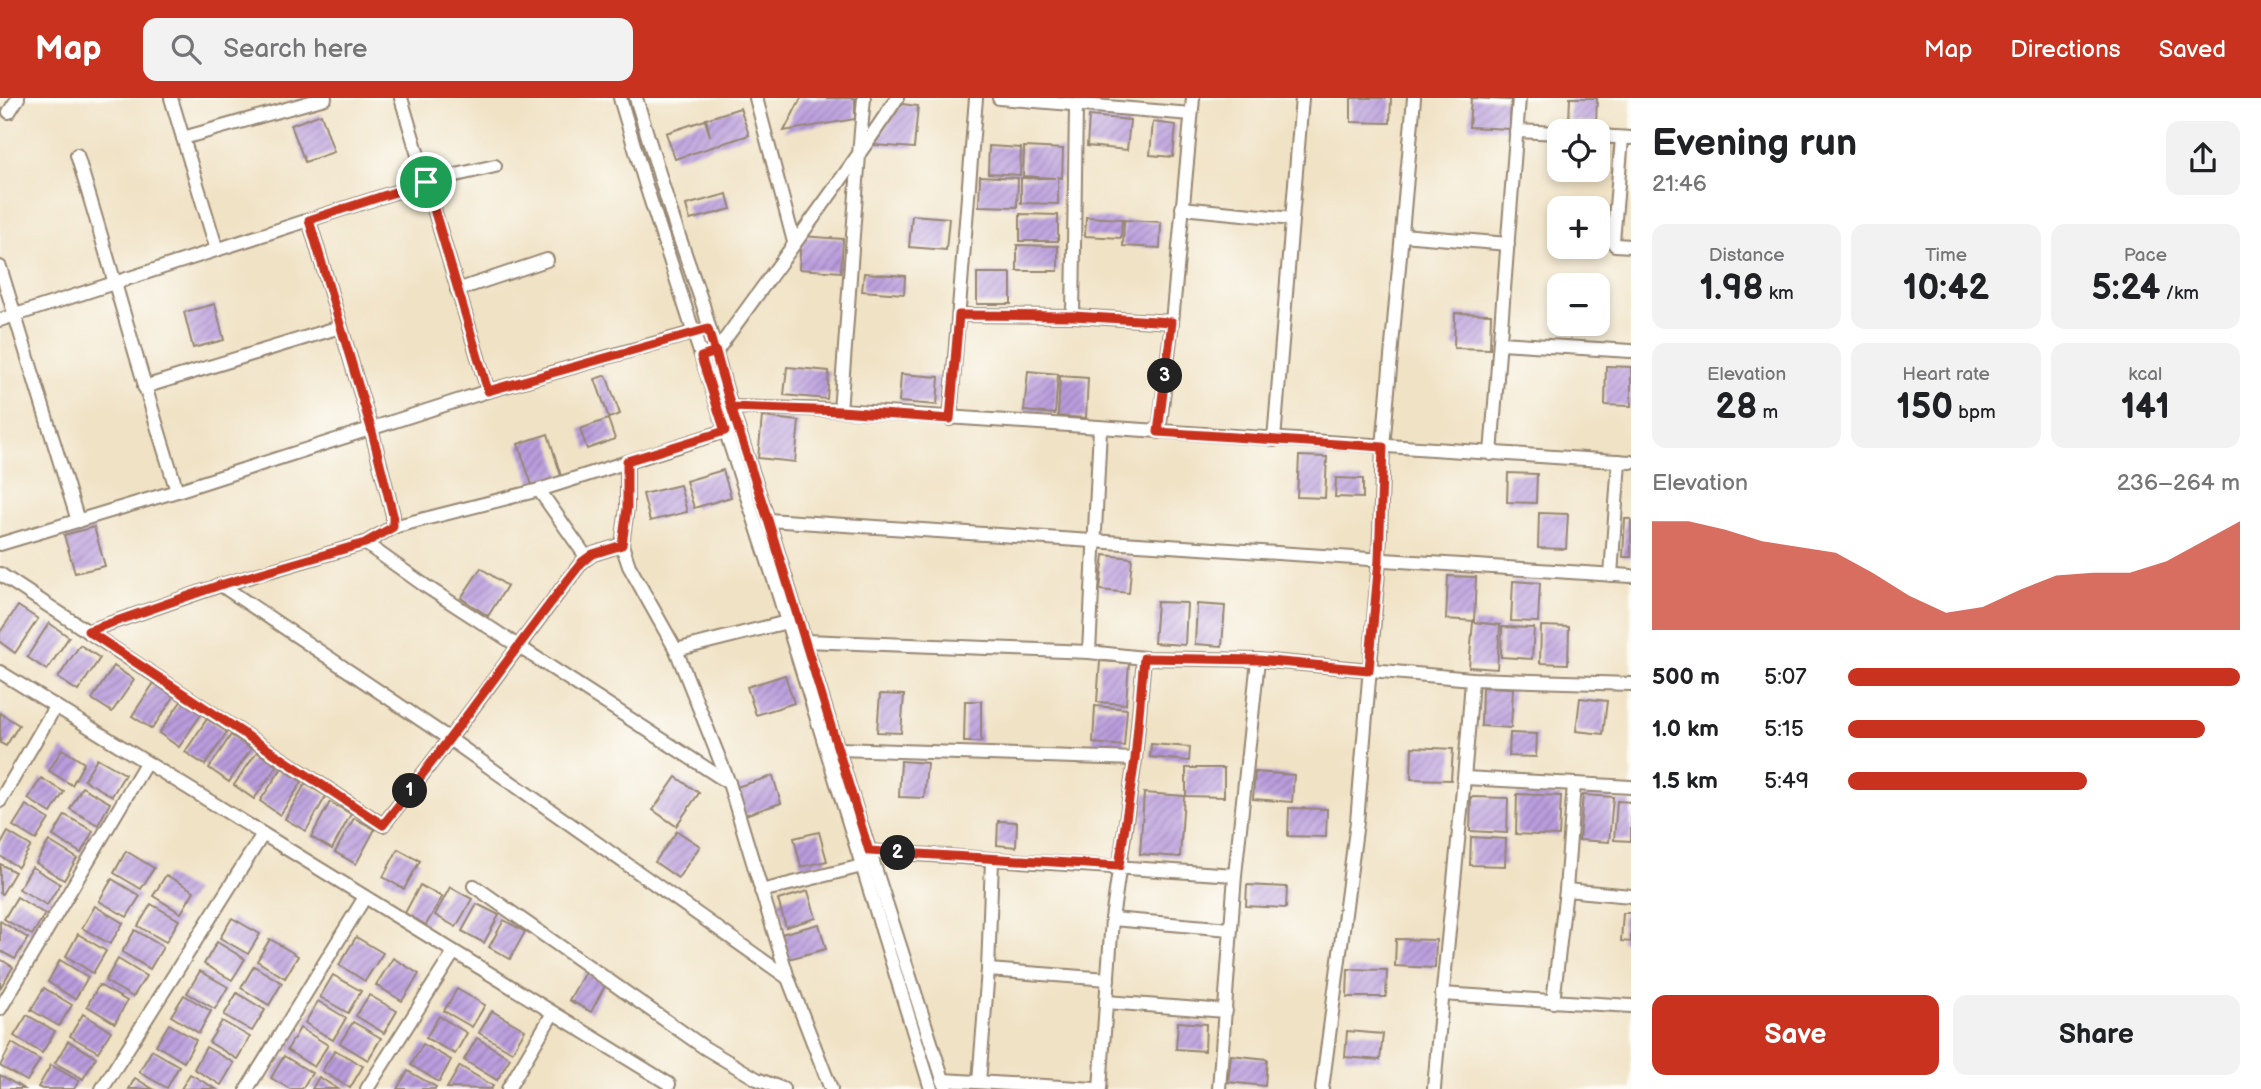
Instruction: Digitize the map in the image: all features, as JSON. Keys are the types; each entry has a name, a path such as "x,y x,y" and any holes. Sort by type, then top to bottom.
{"street":[{"path":"9,112 18,98"},
{"path":"171,98 217,250"},
{"path":"183,138 294,103 326,98"},
{"path":"401,98 488,391"},
{"path":"620,98 787,622 931,1089"},
{"path":"636,98 869,851 945,1085 979,1083 1094,1089"},
{"path":"756,98 794,242"},
{"path":"840,411 851,281 852,222 864,98"},
{"path":"701,357 716,352 859,156 897,98"},
{"path":"950,419 976,98"},
{"path":"999,98 1191,114"},
{"path":"1158,432 1172,322 1193,98"},
{"path":"1274,440 1302,98"},
{"path":"1322,1089 1357,822 1379,560 1383,447 1414,98"},
{"path":"1491,454 1519,98"},
{"path":"1073,316 1076,106"},
{"path":"1517,131 1547,133"},
{"path":"1626,138 1613,241 1615,244 1631,246"},
{"path":"76,155 177,491"},
{"path":"0,320 426,182 495,166"},
{"path":"1182,208 1292,219"},
{"path":"309,220 371,428 393,515 393,527"},
{"path":"1402,236 1508,244"},
{"path":"457,290 547,260"},
{"path":"0,267 78,521"},
{"path":"959,315 1073,316 1172,322"},
{"path":"144,387 340,327"},
{"path":"0,544 177,491 488,391 708,329"},
{"path":"1500,343 1631,351"},
{"path":"731,407 840,411 1625,462 1611,575"},
{"path":"1089,652 1100,429"},
{"path":"88,631 220,585 365,543 393,527 538,489 725,431"},
{"path":"627,461 627,508 622,545 629,566 676,650 729,783 788,978 831,1089"},
{"path":"538,489 587,558"},
{"path":"768,520 1631,576"},
{"path":"365,543 517,646 729,783"},
{"path":"0,574 383,825 451,740 517,646 582,562 593,554 622,545"},
{"path":"220,585 451,740 788,978"},
{"path":"676,650 787,622"},
{"path":"805,641 1089,652 1144,658 1258,660 1472,679 1631,684"},
{"path":"1100,1089 1112,919 1135,759 1144,658"},
{"path":"1219,1089 1230,929 1258,660"},
{"path":"0,672 669,1084"},
{"path":"1434,1089 1465,778 1472,679"},
{"path":"0,801 55,707"},
{"path":"839,749 1135,759"},
{"path":"0,1009 146,763"},
{"path":"1465,778 1631,787"},
{"path":"1553,1002 1566,890 1574,784"},
{"path":"102,1089 263,834"},
{"path":"869,851 1235,875"},
{"path":"979,1083 988,970 992,860"},
{"path":"761,891 862,866"},
{"path":"474,886 705,1048 757,1079 783,1089"},
{"path":"1566,890 1631,895"},
{"path":"247,1089 365,897"},
{"path":"1112,919 1230,929"},
{"path":"367,1089 454,952"},
{"path":"988,970 1108,979"},
{"path":"1442,994 1631,1006"},
{"path":"1106,1002 1226,1011"},
{"path":"508,1089 553,1013"}],"building":[{"path":"801,98 855,98 855,119 784,131"},
{"path":"1351,98 1391,98 1390,123 1351,122"},
{"path":"1471,98 1511,100 1510,129 1469,127"},
{"path":"1570,98 1597,98 1596,119 1569,119"},
{"path":"902,104 918,106 914,148 874,145"},
{"path":"740,108 749,135 675,159 666,133 705,120 710,136 706,119"},
{"path":"321,114 334,152 305,162 291,125"},
{"path":"1089,116 1130,120 1127,150 1087,146"},
{"path":"1153,122 1176,125 1173,157 1150,155"},
{"path":"989,146 1021,148 1020,175 988,173"},
{"path":"1024,147 1063,149 1062,178 1058,177 1058,204 1021,203 1021,178 1055,178 1023,176"},
{"path":"980,176 1018,178 1017,207 979,206"},
{"path":"727,194 731,209 690,220 686,205"},
{"path":"1020,214 1058,215 1058,241 1020,241"},
{"path":"912,215 949,218 946,250 909,247"},
{"path":"1086,217 1122,219 1121,238 1085,236"},
{"path":"1124,220 1161,222 1160,248 1123,246"},
{"path":"801,236 843,239 841,272 799,269"},
{"path":"1017,245 1058,246 1058,271 1017,271"},
{"path":"864,273 905,276 904,294 862,291"},
{"path":"977,273 1011,273 1011,304 977,304"},
{"path":"215,304 224,340 193,348 184,312"},
{"path":"1455,313 1491,314 1490,349 1454,348"},
{"path":"1606,366 1631,367 1631,406 1605,405"},
{"path":"787,367 829,371 827,399 784,395"},
{"path":"1028,371 1058,374 1055,414 1024,411"},
{"path":"901,374 939,377 937,405 899,402"},
{"path":"606,375 620,414 609,418 595,379"},
{"path":"1060,376 1088,378 1086,418 1058,416"},
{"path":"762,417 799,421 795,462 758,458"},
{"path":"608,419 615,439 587,449 580,429"},
{"path":"548,434 561,476 532,485 518,444"},
{"path":"1299,456 1327,457 1325,498 1297,497"},
{"path":"723,470 731,497 694,508 686,481"},
{"path":"1508,473 1537,474 1536,503 1507,502"},
{"path":"1336,478 1363,479 1363,498 1335,497"},
{"path":"680,485 687,512 650,521 643,494"},
{"path":"1539,513 1568,514 1566,549 1538,548"},
{"path":"1625,519 1631,519 1631,557 1623,557"},
{"path":"94,527 105,566 75,573 64,535"},
{"path":"1104,555 1132,558 1129,593 1100,590"},
{"path":"481,568 507,586 488,616 461,598"},
{"path":"1448,576 1476,577 1474,621 1446,619"},
{"path":"1513,581 1540,583 1538,622 1511,621"},
{"path":"1157,602 1187,603 1185,645 1154,643"},
{"path":"1197,604 1225,606 1222,646 1195,644"},
{"path":"18,606 38,619 15,653 0,642 0,632"},
{"path":"1473,622 1500,625 1497,669 1469,667"},
{"path":"49,623 69,637 47,670 27,657"},
{"path":"1541,626 1569,627 1568,664 1540,663"},
{"path":"1502,627 1534,628 1532,659 1501,657"},
{"path":"80,645 100,658 78,691 58,678"},
{"path":"1100,661 1129,663 1126,704 1097,702"},
{"path":"114,666 134,680 112,712 92,699"},
{"path":"785,675 794,703 756,715 747,687"},
{"path":"154,683 174,697 152,729 132,716"},
{"path":"1482,687 1513,688 1511,728 1481,726"},
{"path":"880,694 904,695 901,733 877,732"},
{"path":"1580,698 1607,701 1603,734 1576,731"},
{"path":"182,700 202,713 179,747 159,733"},
{"path":"965,701 981,701 981,742 964,742"},
{"path":"1095,706 1127,709 1124,746 1093,743"},
{"path":"0,713 19,725 6,746 0,743"},
{"path":"207,719 227,732 205,765 185,752"},
{"path":"1510,733 1537,734 1536,757 1509,756"},
{"path":"231,735 251,749 229,782 209,768"},
{"path":"1151,744 1190,747 1189,761 1150,757"},
{"path":"1412,747 1453,749 1451,780 1411,779"},
{"path":"62,749 84,763 72,785 49,771"},
{"path":"257,752 277,766 254,799 234,785"},
{"path":"97,758 125,774 112,796 84,780"},
{"path":"901,761 927,763 924,798 899,797"},
{"path":"282,768 302,782 280,815 260,801"},
{"path":"1186,768 1224,768 1224,797 1186,796"},
{"path":"1255,772 1294,775 1292,802 1253,799"},
{"path":"773,776 781,803 742,816 733,788"},
{"path":"676,777 699,793 676,826 653,810"},
{"path":"41,778 64,792 51,813 28,799"},
{"path":"305,784 326,796 306,831 285,819"},
{"path":"82,787 110,803 98,825 70,809"},
{"path":"1144,793 1184,796 1180,857 1140,854"},
{"path":"1517,794 1561,796 1559,836 1516,834"},
{"path":"1583,795 1613,797 1609,842 1579,840"},
{"path":"1471,797 1508,798 1507,833 1470,831"},
{"path":"1617,801 1631,802 1631,841 1614,840"},
{"path":"330,802 351,814 332,849 311,837"},
{"path":"26,805 49,819 36,840 13,826"},
{"path":"1289,808 1327,809 1326,837 1288,836"},
{"path":"65,815 93,831 81,853 53,836"},
{"path":"354,818 375,829 356,864 335,852"},
{"path":"998,821 1017,822 1016,847 997,845"},
{"path":"677,831 700,846 678,878 655,862"},
{"path":"8,832 31,846 18,867 0,856 0,846"},
{"path":"819,832 827,861 801,867 794,838"},
{"path":"1471,837 1506,839 1505,866 1470,865"},
{"path":"49,841 77,858 64,880 36,863"},
{"path":"398,849 420,861 404,889 383,877"},
{"path":"126,851 154,868 141,889 114,873"},
{"path":"0,864 15,872 2,894 0,893"},
{"path":"32,867 60,884 47,905 19,889"},
{"path":"166,875 194,891 181,913 153,896"},
{"path":"112,879 140,896 127,917 99,901"},
{"path":"420,885 442,897 426,925 405,913"},
{"path":"1247,885 1287,887 1286,908 1246,906"},
{"path":"450,887 472,899 456,927 435,915"},
{"path":"808,891 816,918 786,927 778,900"},
{"path":"17,897 45,914 32,935 4,919"},
{"path":"151,904 179,920 166,942 138,926"},
{"path":"477,904 499,915 484,943 462,931"},
{"path":"95,906 123,923 110,944 82,928"},
{"path":"1623,913 1631,913 1631,942 1621,941"},
{"path":"232,918 260,934 248,954 220,938"},
{"path":"504,920 525,932 510,959 489,947"},
{"path":"0,921 28,938 15,959 0,951"},
{"path":"819,924 826,949 788,959 781,934"},
{"path":"135,930 163,947 150,969 122,952"},
{"path":"78,934 106,951 93,973 66,956"},
{"path":"356,937 383,953 365,981 339,965"},
{"path":"270,939 298,956 285,978 257,961"},
{"path":"1396,939 1436,940 1435,968 1395,966"},
{"path":"217,942 245,959 232,980 204,964"},
{"path":"393,958 419,974 402,1001 376,985"},
{"path":"0,959 13,967 0,988"},
{"path":"118,959 146,976 133,997 105,981"},
{"path":"60,960 88,977 75,999 48,982"},
{"path":"254,966 282,983 269,1005 241,988"},
{"path":"1348,969 1387,970 1386,997 1347,997"},
{"path":"200,971 228,987 215,1009 187,993"},
{"path":"585,972 606,984 591,1012 569,1000"},
{"path":"333,975 361,991 348,1013 320,997"},
{"path":"99,985 127,1001 115,1023 87,1006"},
{"path":"44,988 72,1005 59,1026 31,1010"},
{"path":"457,989 485,1005 472,1027 444,1011"},
{"path":"237,993 265,1010 252,1031 224,1015"},
{"path":"184,995 211,1011 199,1033 171,1016"},
{"path":"369,995 397,1011 384,1033 356,1016"},
{"path":"318,1001 346,1018 333,1040 305,1023"},
{"path":"492,1011 525,1030 512,1052 479,1033"},
{"path":"83,1014 111,1031 98,1052 70,1036"},
{"path":"27,1015 55,1031 42,1053 14,1036"},
{"path":"439,1016 467,1033 455,1054 426,1038"},
{"path":"222,1021 250,1037 237,1059 209,1042"},
{"path":"353,1022 381,1038 368,1060 340,1043"},
{"path":"1178,1022 1206,1024 1205,1051 1176,1049"},
{"path":"169,1024 196,1040 184,1062 156,1045"},
{"path":"300,1028 328,1045 314,1067 287,1050"},
{"path":"1347,1031 1383,1034 1380,1060 1345,1057"},
{"path":"477,1038 510,1058 497,1080 464,1060"},
{"path":"68,1041 96,1057 83,1079 55,1063"},
{"path":"12,1043 40,1060 27,1081 0,1066"},
{"path":"423,1044 451,1060 439,1082 411,1065"},
{"path":"206,1047 234,1063 221,1085 194,1069"},
{"path":"152,1050 179,1066 167,1088 139,1072"},
{"path":"335,1050 363,1066 350,1088 322,1071"},
{"path":"1231,1055 1267,1059 1265,1086 1228,1082"},
{"path":"284,1056 312,1073 302,1089 290,1089 271,1078"},
{"path":"51,1065 79,1081 74,1089 38,1087"},
{"path":"460,1066 493,1086 491,1089 447,1088"},
{"path":"408,1071 436,1087 435,1089 397,1089"},
{"path":"190,1074 216,1089 181,1089"},
{"path":"0,1075 24,1089 0,1089"},
{"path":"319,1077 338,1089 312,1089"},
{"path":"135,1078 153,1089 129,1089"}],"route":[{"path":"426,182 309,220 371,428 393,515 393,527 365,543 220,585 88,631 383,825 451,740 517,646 582,562 593,554 622,545 627,508 627,461 725,431 701,357 716,352 731,407 869,851 1119,866 1135,759 1144,658 1258,660 1369,670 1379,560 1383,447 1158,432 1172,322 1073,316 959,315 950,419 731,407 716,352 708,329 488,391 426,182"}]}
